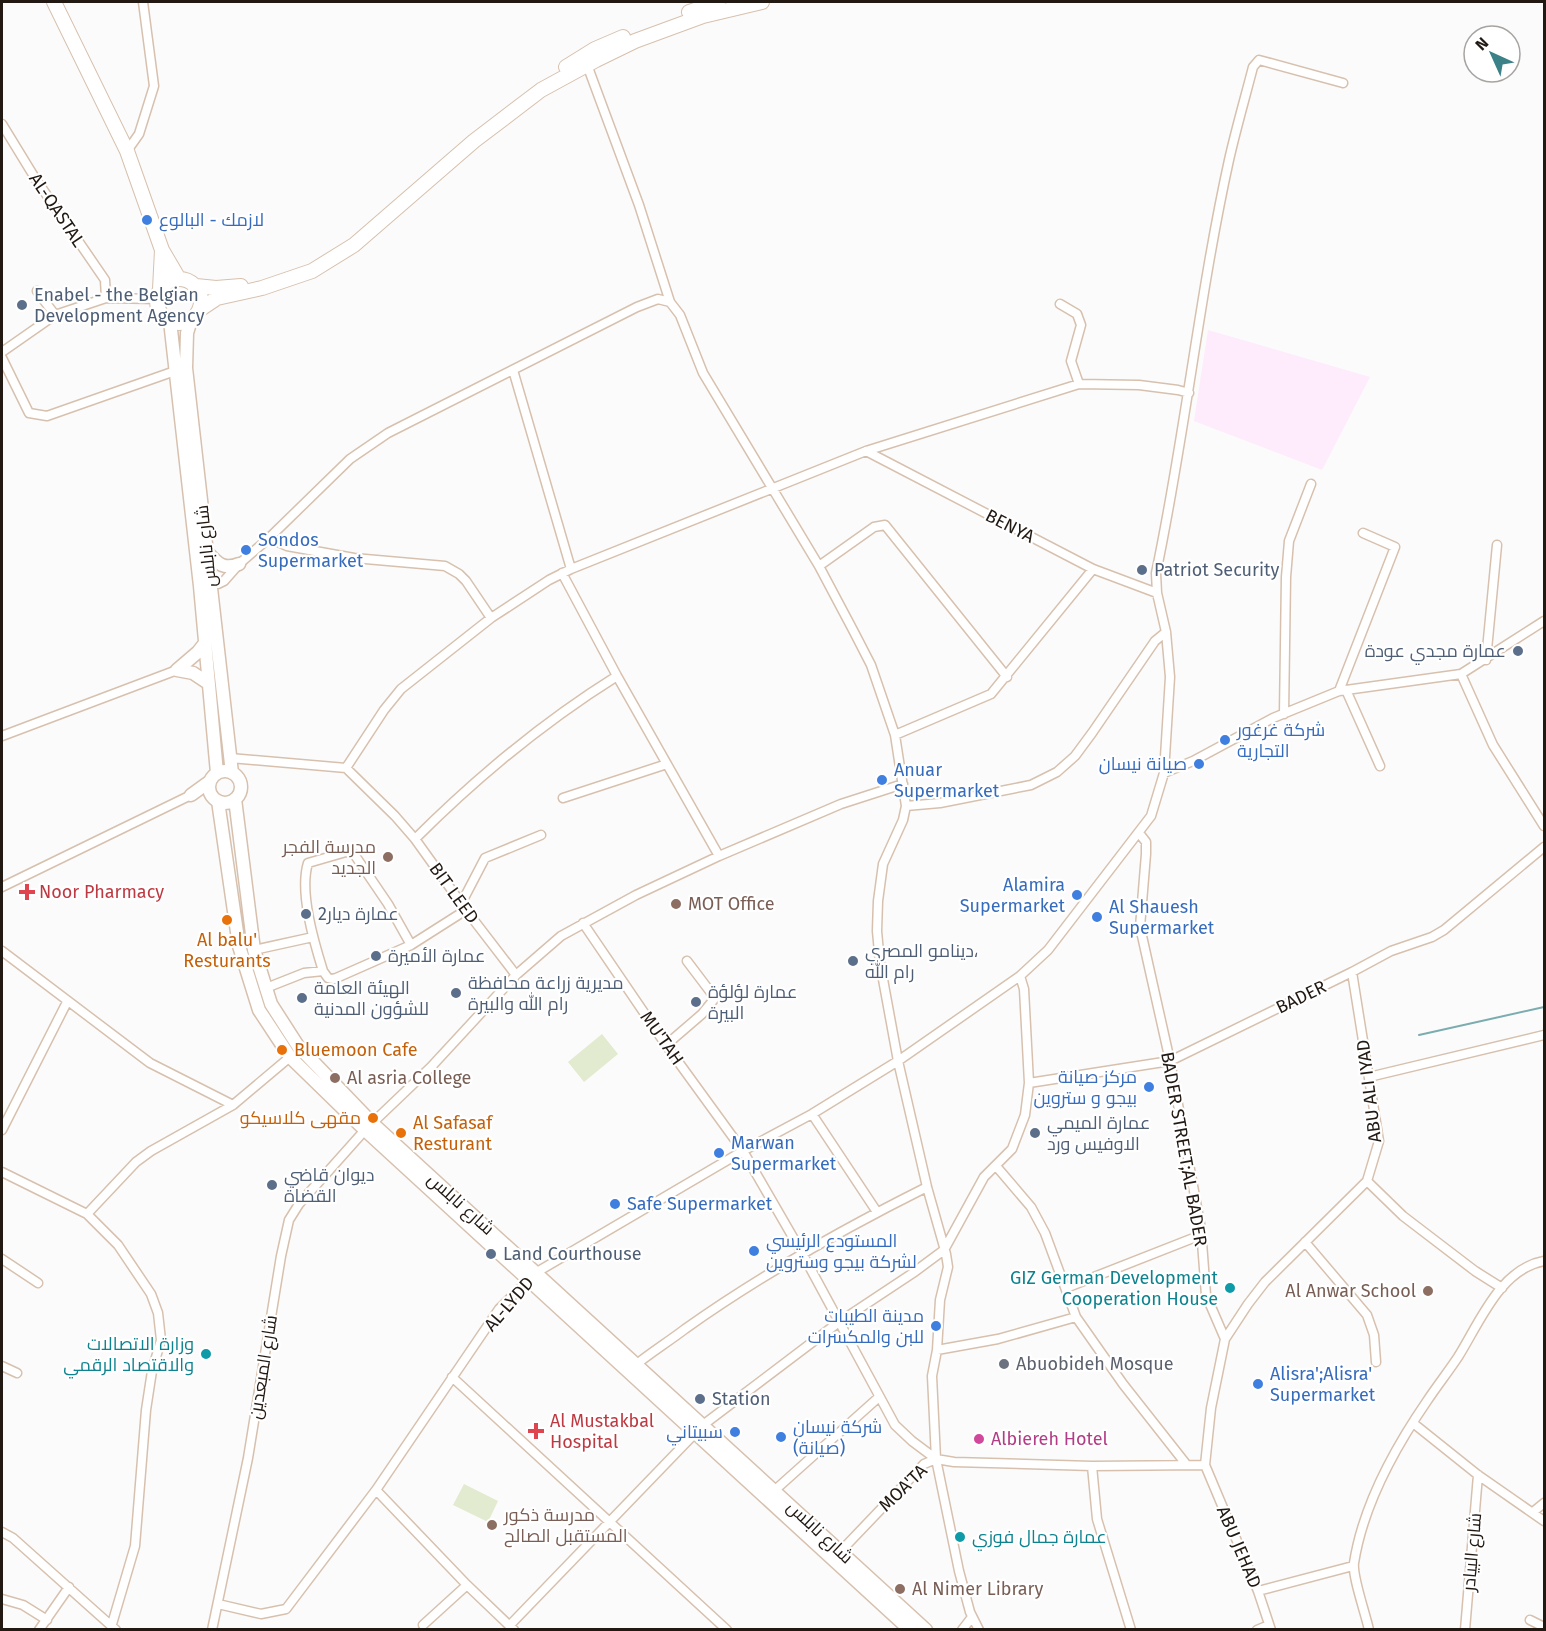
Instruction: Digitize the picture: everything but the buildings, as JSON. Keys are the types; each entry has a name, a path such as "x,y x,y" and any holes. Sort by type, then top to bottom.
{"main road":[{"path":"54,2 127,151 162,250 179,279"},
{"path":"162,250 160,312 170,321 184,322 217,298 262,288 312,271 354,246 474,141 585,60 595,49 718,2"},
{"path":"159,294 168,282 179,279 186,279 196,286 216,288 256,284 289,274 325,258 355,237 434,170 466,138 536,85 585,60 703,16 762,2"},
{"path":"195,315 201,297 196,286"},
{"name":"شارع نابلس","path":"195,315 187,333 186,368 208,554 205,585 206,642 213,777"},
{"name":"شارع نابلس","path":"170,321 175,371 232,773"},
{"path":"208,554 225,568 239,564"},
{"path":"177,670 206,642"},
{"path":"177,670 193,673 208,683"},
{"path":"225,771 237,776 241,785 235,799 227,802 191,795 213,777 225,771"},
{"path":"213,777 209,790 215,799"},
{"name":"شارع نابلس","path":"215,799 239,945 246,972 259,1010 290,1056 837,1555 926,1629"},
{"name":"شارع نابلس","path":"235,799 254,950 271,1004 298,1046 368,1126"},
{"name":"شارع نابلس","path":"698,1429 775,1490 910,1629"}],"street":[{"path":"127,151 139,134 153,86 143,2"},
{"path":"585,60 639,205 670,302 680,315 703,373 819,566 871,665 894,735 906,806 903,820 883,864 877,931 880,963 898,1060 948,1267 940,1300 937,1350 932,1376 936,1459 949,1531 972,1617 979,1629"},
{"name":"AL-LYDD","path":"218,1604 261,1614 286,1609 376,1490 499,1309 532,1276 743,1151 812,1114 898,1060 1020,976 1047,950 1139,833 1151,816 1164,773 1170,677 1166,632 1157,593 1156,573 1177,469 1229,159 1253,67 1259,60 1343,83"},
{"name":"AL-QASTAL","path":"2,124 35,178 105,280 106,298"},
{"path":"37,291 55,315"},
{"path":"2,352 55,315 106,298 159,294"},
{"path":"205,585 224,581 239,564 360,451 388,433 637,307 658,299 670,302"},
{"path":"1060,304 1077,315 1081,325 1071,361 1079,384"},
{"path":"2,358 29,414 47,416 175,371"},
{"path":"513,370 571,569"},
{"path":"230,758 346,768 384,710 401,689 491,618 562,573 866,451 1079,384 1139,385 1189,393"},
{"name":"BENYA","path":"866,451 1093,569 1157,593"},
{"path":"1284,714 1286,577 1289,541 1311,484"},
{"path":"819,566 874,527 885,525 1007,677"},
{"path":"1363,533 1395,547 1342,690 1380,766"},
{"path":"269,538 288,546 354,558 445,566 466,581 491,618"},
{"path":"1486,660 1497,545"},
{"path":"894,735 991,694 1093,569"},
{"path":"562,573 616,676 719,856"},
{"path":"1164,773 1193,761 1284,714 1342,690 1461,674 1545,621"},
{"path":"906,806 1031,785 1057,771 1075,756 1155,641 1166,632"},
{"path":"2,736 177,670"},
{"path":"1461,674 1493,745 1545,826"},
{"path":"415,839 501,758 576,701 616,676"},
{"path":"563,798 667,764"},
{"name":"BIT LEED","path":"346,768 415,839 463,907 516,975"},
{"name":"شارع المبعدين","path":"212,1629 248,1458 281,1256 289,1220 298,1204 368,1126 431,1067 516,975 540,953 583,923 719,856 841,804 903,784"},
{"path":"2,887 191,795"},
{"name":"BADER STREET;AL BADER","path":"1139,833 1146,842 1140,927 1170,1061 1202,1235 1206,1295 1225,1339"},
{"path":"411,945 388,904 354,854 346,852 308,863 305,873 306,888 313,938 323,971 328,978 334,980 411,945 463,907 485,858 541,836"},
{"name":"BADER","path":"1029,1083 1170,1061 1391,951 1432,937 1444,930 1545,847"},
{"name":"MU'TAH","path":"583,923 666,1045 743,1151 802,1253"},
{"path":"254,950 313,938"},
{"path":"2,951 150,1063 233,1105"},
{"path":"666,1045 702,1014 715,998 687,961"},
{"path":"266,988 304,973 323,971"},
{"name":"ABU ALI IYAD","path":"1352,972 1379,1141 1367,1181"},
{"path":"376,1490 467,1585 512,1627 609,1520 698,1429 839,1322 944,1250 984,1177 1012,1149 1025,1114 1029,1083 1024,989 1020,976"},
{"path":"2,1130 67,1002"},
{"path":"1369,1077 1545,1035"},
{"path":"87,1214 110,1188 144,1156 233,1105 290,1056"},
{"path":"812,1114 877,1212"},
{"path":"996,1166 1031,1207 1045,1233 1076,1317 1123,1384 1186,1464"},
{"path":"2,1172 87,1214 118,1245 151,1294 158,1313 161,1340 152,1371 146,1410 135,1546 114,1626 13,1538 2,1532"},
{"path":"936,1459 954,1462 1092,1466 1205,1465 1211,1408 1225,1339 1260,1289 1367,1181 1403,1216 1475,1271 1502,1288"},
{"path":"633,1367 721,1304 802,1253 927,1187"},
{"path":"1066,1288 1202,1235"},
{"path":"1305,1242 1367,1315 1374,1335 1376,1362"},
{"name":"MOA'TA","path":"802,1253 895,1425 936,1459"},
{"path":"2,1259 38,1282"},
{"path":"1370,1629 1353,1566 1364,1518 1386,1470 1413,1423 1502,1288 1518,1272 1537,1263 1545,1262"},
{"path":"937,1350 998,1339 1076,1317"},
{"path":"2,1366 17,1373"},
{"path":"452,1377 727,1629"},
{"path":"775,1490 879,1397"},
{"path":"1413,1423 1478,1475 1545,1521"},
{"name":"MOA'TA","path":"837,1555 924,1464 936,1459"},
{"name":"ABU JEHAD","path":"1205,1465 1258,1591 1270,1627"},
{"path":"1092,1466 1097,1519 1131,1629"},
{"name":"شارع البيادر","path":"1465,1629 1478,1475"},
{"path":"1533,1512 1545,1503"},
{"path":"1258,1591 1353,1566"},
{"path":"423,1625 467,1585"},
{"path":"39,1629 69,1587"},
{"path":"2,1599 23,1605 47,1620"},
{"path":"962,1629 972,1617"},
{"path":"1530,1620 1545,1627"},
{"path":"1257,1629 1270,1627"}],"shaded area":[{"path":"1208,330 1370,377 1322,470 1194,421"}],"green space":[{"path":"602,1034 618,1054 584,1082 568,1062"},
{"path":"464,1484 498,1501 488,1522 453,1505"}],"waterway":[{"path":"1419,1035 1544,1007"}],"place":[{"name":"لازمك - البالوع","path":"147,220"},
{"name":"Enabel - the Belgian Development Agency","path":"22,305"},
{"name":"Sondos Supermarket","path":"246,550"},
{"name":"Patriot Security","path":"1142,570"},
{"name":"عمارة مجدي عودة","path":"1518,651"},
{"name":"شركة غرغور التجارية","path":"1225,740"},
{"name":"صيانة نيسان","path":"1199,764"},
{"name":"Anuar Supermarket","path":"882,780"},
{"name":"مدرسة الفجر الجديد","path":"388,857"},
{"name":"Noor Pharmacy","path":"27,892"},
{"name":"Alamira Supermarket","path":"1077,895"},
{"name":"MOT Office","path":"676,904"},
{"name":"عمارة ديار2","path":"306,914"},
{"name":"Al Shauesh Supermarket","path":"1097,917"},
{"name":"Al balu' Resturants","path":"227,920"},
{"name":"عمارة الأميرة","path":"376,956"},
{"name":"دينامو المصري، رام الله","path":"853,961"},
{"name":"مديرية زراعة محافظة رام الله والبيرة","path":"456,993"},
{"name":"الهيئة العامة للشؤون المدنية","path":"302,998"},
{"name":"عمارة لؤلؤة البيرة","path":"696,1002"},
{"name":"Bluemoon Cafe","path":"282,1050"},
{"name":"Al asria College","path":"335,1078"},
{"name":"مركز صيانة بيجو و ستروين","path":"1149,1087"},
{"name":"مقهی كلاسيكو","path":"373,1118"},
{"name":"Al Safasaf Resturant","path":"401,1133"},
{"name":"عمارة الميمي الاوفيس ورد","path":"1035,1133"},
{"name":"Marwan Supermarket","path":"719,1153"},
{"name":"ديوان قاضي القضاة","path":"272,1185"},
{"name":"Safe Supermarket","path":"615,1204"},
{"name":"المستودع الرئيسي لشركة بيجو وستروين","path":"754,1251"},
{"name":"Land Courthouse","path":"491,1254"},
{"name":"GIZ German Development Cooperation House","path":"1230,1288"},
{"name":"Al Anwar School","path":"1428,1291"},
{"name":"مدينة الطيبات للبن والمكسرات","path":"936,1326"},
{"name":"وزارة الاتصالات والاقتصاد الرقمي","path":"206,1354"},
{"name":"Abuobideh Mosque","path":"1004,1364"},
{"name":"Alisra';Alisra' Supermarket","path":"1258,1384"},
{"name":"Station","path":"700,1399"},
{"name":"Al Mustakbal Hospital","path":"536,1431"},
{"name":"سبيتاني","path":"735,1432"},
{"name":"شركة نيسان (صيانة)","path":"781,1437"},
{"name":"Albiereh Hotel","path":"979,1439"},
{"name":"مدرسة ذكور المستقبل الصالح","path":"492,1525"},
{"name":"عمارة جمال فوزي","path":"960,1537"},
{"name":"Al Nimer Library","path":"900,1589"}]}
